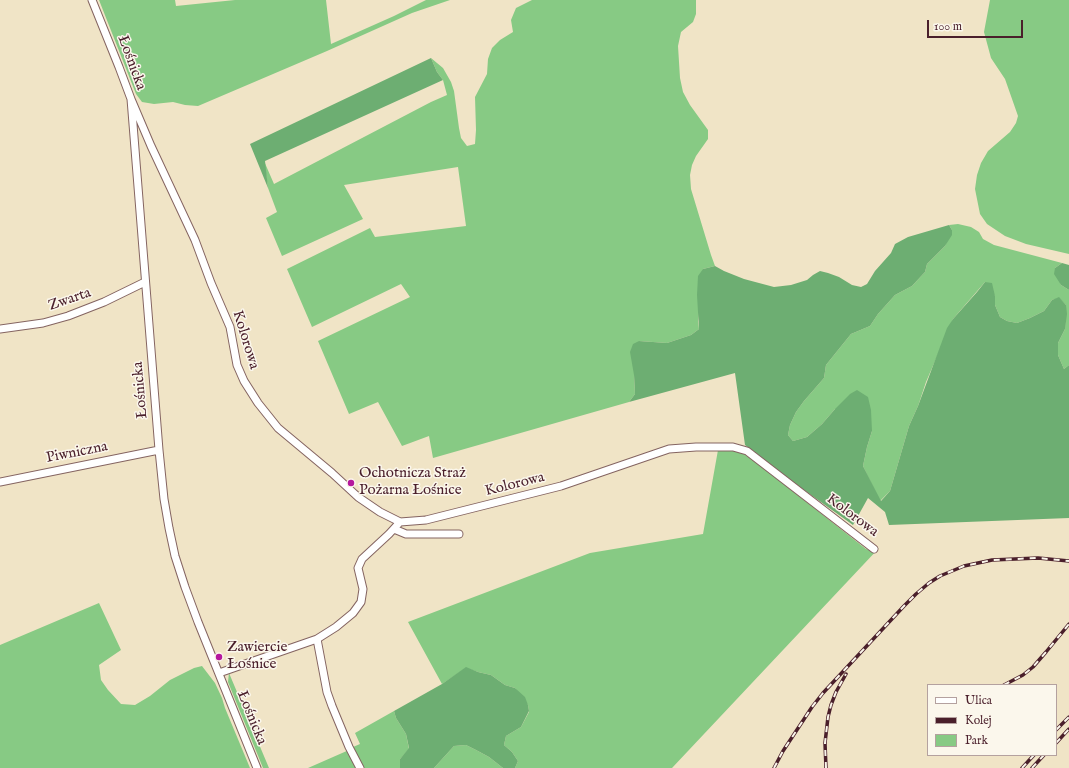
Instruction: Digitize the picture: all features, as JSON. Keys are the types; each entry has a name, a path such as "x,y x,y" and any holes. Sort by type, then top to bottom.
{"street":[{"name":"Łośnicka","path":"92,0 131,99 159,450 164,499 169,528 185,587 257,768"},
{"name":"Kolorowa","path":"131,99 154,154 195,240 230,327 237,365 244,381 258,403 278,428 358,497 380,512 400,522 426,520 561,486 669,449 733,447 747,451 874,549"},
{"name":"Zwarta","path":"0,329 42,323 68,316 104,302 145,282"},
{"name":"Piwniczna","path":"0,482 159,450"},
{"path":"219,673 317,639 336,627 361,602 363,589 359,572 360,562 400,522"},
{"path":"394,529 406,534 460,534"},
{"path":"317,639 332,706 349,747 360,768"}],"green space":[{"path":"99,0 175,0 176,6 235,0 326,0 331,44 426,0 450,0 412,13 198,106 173,102 154,104 142,102 136,94"},
{"path":"532,0 696,0 696,14 693,22 681,32 678,46 680,78 683,92 690,105 708,130 708,139 696,156 690,175 691,189 715,266 703,269 698,321 699,329 691,335 667,343 639,341 634,375 635,394 629,402 433,458 429,436 402,446 378,402 349,414 318,341 410,297 401,284 312,327 287,269 370,228 375,237 466,226 458,167 344,185 363,219 282,256 266,218 277,212 268,188 264,161 274,184 447,95 443,80 437,72 431,58 443,68 451,82 454,91 461,138 467,146 475,144 475,97 487,74 488,59 492,48 500,40 513,32 511,20 516,8"},
{"path":"990,0 1069,0 1069,254 1026,244 1005,236 987,224 980,214 975,189 981,163 988,151 1010,132 1016,123 1018,116 1005,79 991,58 984,32"},
{"path":"431,58 437,72 443,80 265,161 268,188 250,144"},
{"path":"958,224 971,227 979,232 983,239 994,245 1062,263 1055,268 1061,285 1069,290 1069,365 1064,369 1058,355 1058,343 1065,329 1066,305 1059,298 1052,300 1044,311 1030,318 1017,323 1007,321 1000,317 995,305 995,296 985,282 953,319 909,426 890,491 880,501 863,466 872,431 835,409 822,424 807,437 793,441 788,435 790,425 796,412 824,378 826,365 851,334 870,326 878,314 895,295 912,286 925,272 927,264 945,246 952,230 949,225"},
{"path":"949,225 952,230 952,235 945,246 927,264 925,272 912,286 895,295 878,314 870,326 851,334 826,365 824,378 796,412 790,425 788,435 793,441 807,437 822,424 850,394 857,390 868,397 871,410 872,431 863,466 881,501 890,491 909,426 947,328 985,282 992,283 995,296 995,305 1000,317 1007,321 1017,323 1030,318 1044,311 1052,300 1059,297 1066,305 1067,314 1065,329 1058,343 1058,355 1064,369 1069,365 1069,518 889,525 885,512 868,498 853,525 790,480 745,445 735,373 629,402 635,394 634,375 630,352 633,344 639,341 667,343 691,335 699,329 697,295 698,276 703,269 715,266 744,279 774,287 791,285 807,280 820,271 839,277 852,285 861,287 867,284 875,271 891,253 895,244 908,237"},
{"path":"1062,263 1069,265 1069,290 1061,285 1054,274 1055,268"},
{"path":"718,450 734,450 744,454 866,549 874,551 879,548 672,768 515,768 518,761 512,752 504,745 506,736 521,727 529,712 528,705 515,688 505,685 491,675 466,668 442,684 408,622 590,553 703,534"},
{"path":"99,603 121,650 99,665 101,680 108,690 121,704 135,705 150,696 170,680 194,668 202,666 215,683 250,768 0,768 0,645"},
{"path":"466,667 491,675 505,685 515,688 525,697 529,711 521,727 506,736 504,745 512,752 518,761 515,768 503,768 489,757 466,745 454,746 434,768 400,768 400,759 409,748 406,734 396,718 394,711 442,684"},
{"path":"229,673 269,768 263,768 228,682"},
{"path":"394,711 396,718 406,734 409,749 400,759 400,768 362,768 353,747 360,744 355,733"},
{"path":"466,745 489,757 503,768 434,768 454,746"},
{"path":"349,750 357,768 308,768"}],"railway":[{"path":"774,768 783,751 823,693 904,606 929,583 940,576 964,566 992,560 1038,558 1069,561"},
{"path":"1006,684 1023,675 1033,667 1069,624"},
{"path":"826,768 825,743 828,717 836,692 846,674"},
{"path":"1057,729 1069,717"},
{"path":"1057,742 1069,729"},
{"path":"1022,768 1033,756"},
{"path":"1032,768 1043,756"}],"place":[{"name":"Ochotnicza Straż Pożarna Łośnice","path":"351,483"},
{"name":"Zawiercie Łośnice","path":"219,657"}]}
